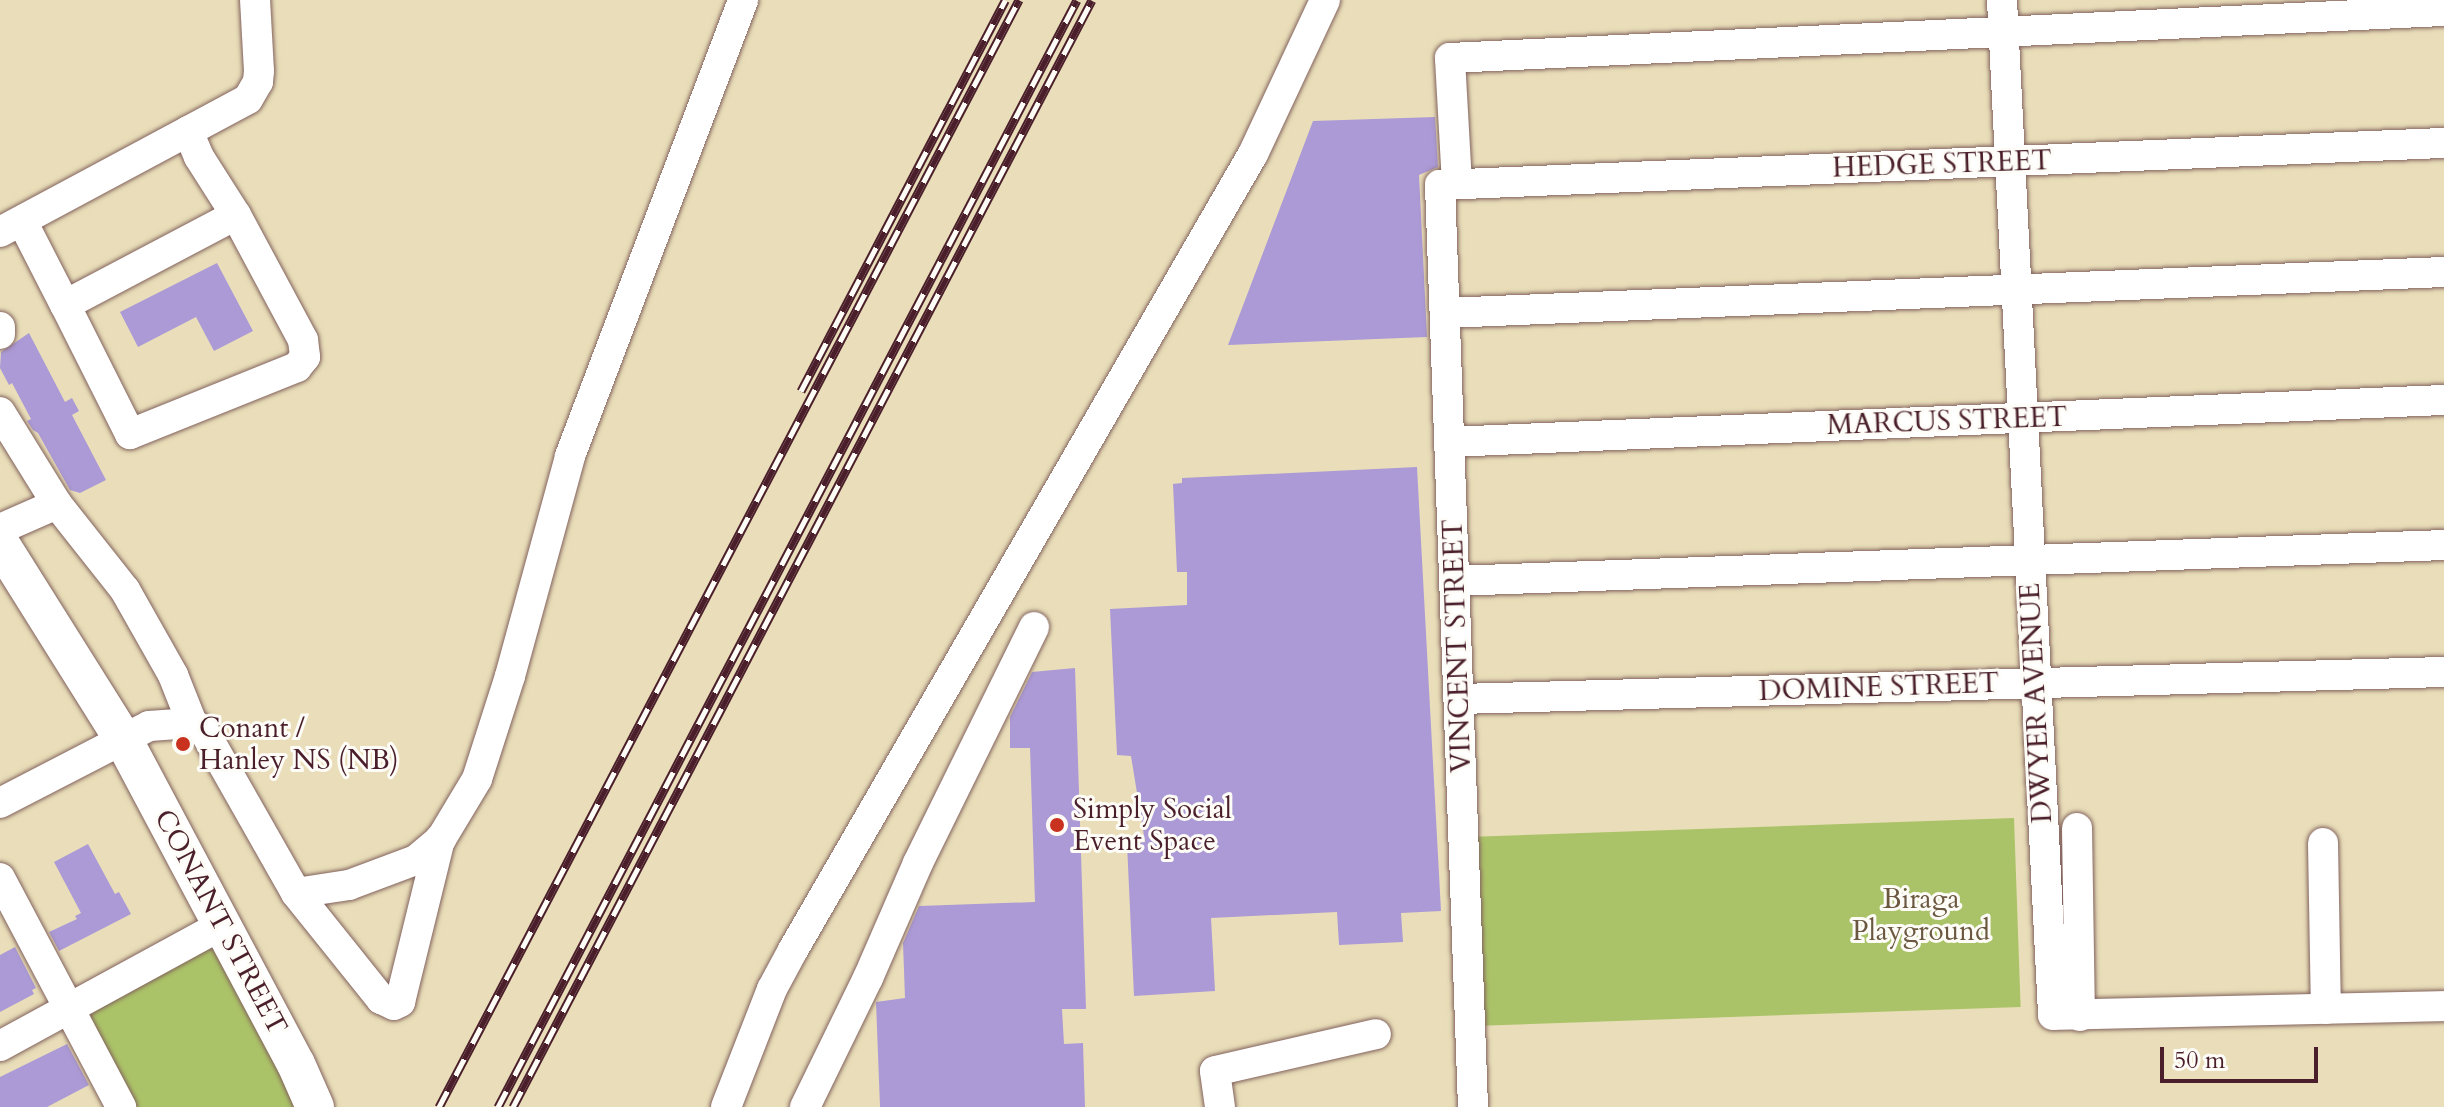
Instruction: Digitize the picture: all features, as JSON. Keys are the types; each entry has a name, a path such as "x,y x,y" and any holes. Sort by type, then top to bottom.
{"main road":[{"name":"CONANT STREET","path":"0,543 123,739 315,1107"}],"street":[{"path":"188,131 199,157 236,215 303,340 305,357 297,367 130,434 65,305 11,226 188,131 248,99 255,88 259,71 255,0"},
{"path":"296,893 349,885 416,860 441,839 477,779 510,676 570,456 743,0"},
{"path":"726,1107 772,989 793,950 1253,154 1325,0"},
{"name":"DWYER AVENUE","path":"2002,0 2053,1015 2444,1006"},
{"path":"2003,32 2444,11"},
{"name":"VINCENT STREET","path":"1473,1107 1445,313 1450,58 2003,32"},
{"name":"HEDGE STREET","path":"1448,185 2444,143"},
{"path":"65,305 236,215"},
{"path":"1445,313 2444,272"},
{"path":"0,327 0,334"},
{"name":"MARCUS STREET","path":"1449,442 2444,400"},
{"path":"0,412 57,504 125,590 173,675 192,723"},
{"path":"0,529 57,504"},
{"path":"1454,581 2444,545"},
{"path":"805,1107 868,978 918,863 1034,627"},
{"name":"DOMINE STREET","path":"1459,699 2444,672"},
{"path":"0,803 160,723 192,723 204,731 296,893 381,999 394,1005 400,1002 440,839"},
{"path":"2077,828 2080,1016"},
{"path":"2323,843 2326,1009"},
{"path":"0,878 9,916 71,1009 121,1107"},
{"path":"0,1046 222,925"},
{"path":"1220,1107 1215,1071 1376,1034"}],"green space":[{"name":"Biraga Playground","path":"2014,818 2021,1007 1481,1026 1474,837"},
{"path":"222,925 315,1107 121,1107 71,1009"}],"building":[{"path":"1435,117 1438,167 1419,175 1427,337 1228,345 1313,121"},
{"path":"217,263 253,331 214,351 196,317 138,347 120,312"},
{"path":"29,333 65,402 72,398 79,411 72,415 106,480 80,493 70,490 38,433 27,421 31,419 12,383 9,385 0,368 1,352"},
{"path":"1417,467 1441,911 1401,913 1403,942 1339,945 1337,912 1211,918 1215,991 1134,996 1127,844 1145,842 1131,756 1117,755 1110,609 1187,605 1187,572 1177,572 1173,484 1182,483 1182,478"},
{"name":"Simply Social Event Space","path":"1075,668 1086,1009 1062,1009 1064,1044 1083,1043 1085,1107 880,1107 876,1002 905,998 903,943 919,906 1035,902 1030,748 1010,748 1010,717 1032,672"},
{"path":"88,844 115,894 119,892 131,914 59,951 49,932 77,919 75,916 81,913 54,862"},
{"path":"15,947 36,988 32,990 34,994 0,1012 0,955"},
{"path":"67,1044 89,1085 47,1107 0,1107 0,1077"}],"railway":[{"path":"801,391 1005,0"},
{"path":"439,1107 1019,0"},
{"path":"498,1107 1077,0"},
{"path":"513,1107 1092,0"}],"place":[{"name":"Conant / Hanley NS (NB)","path":"183,744"},
{"name":"Simply Social Event Space","path":"1057,825"}]}
